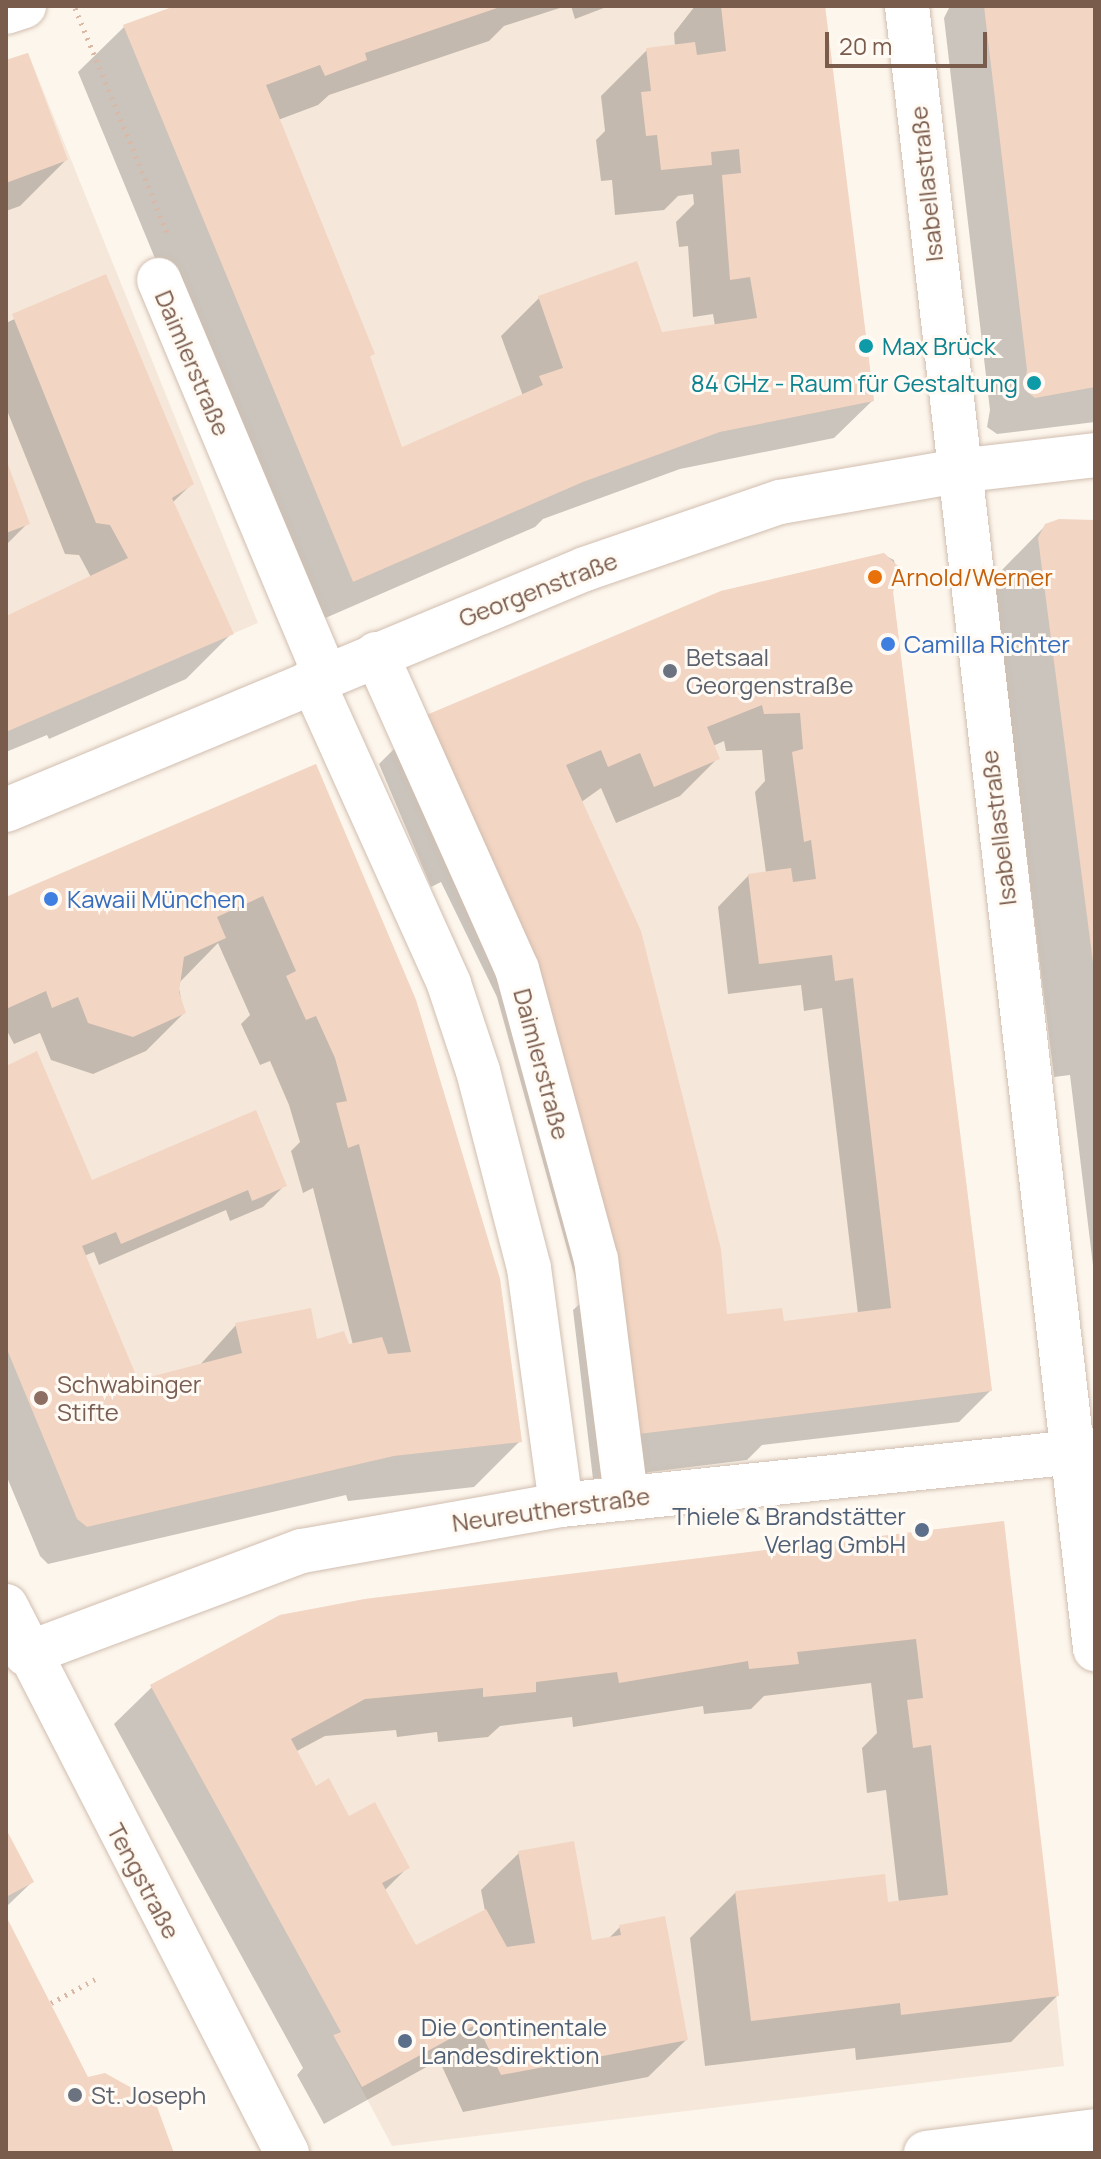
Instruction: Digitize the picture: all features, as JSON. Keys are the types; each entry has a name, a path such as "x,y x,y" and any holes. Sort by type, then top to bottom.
{"street":[{"path":"6,12 24,6"},
{"name":"Isabellastraße","path":"907,6 957,471 1083,1451 1095,1649"},
{"name":"Daimlerstraße","path":"159,280 318,678 449,984 478,1071 529,1268 561,1505"},
{"name":"Georgenstraße","path":"6,810 585,569 780,502 957,471 1095,455"},
{"name":"Daimlerstraße","path":"376,654 517,969 596,1259 626,1498"},
{"name":"Neureutherstraße","path":"26,1654 302,1551 561,1505 1083,1451"},
{"name":"Tengstraße","path":"6,1606 26,1654 287,2153"},
{"path":"926,2153 1095,2131"}],"path":[{"name":"Daimlerstraße","path":"75,6 173,248 159,280"},
{"path":"51,2003 99,1977"}],"shaded area":[{"path":"175,6 825,6 874,401 720,432 583,482 353,582 123,25"},
{"path":"28,53 258,623 6,732 6,60"},
{"path":"884,553 901,569 893,592 992,1391 639,1434 495,686 721,591"},
{"path":"316,764 416,1000 500,1279 522,1442 394,1456 87,1527 77,1519 6,1347 6,897"},
{"path":"1004,1521 1064,2066 392,2146 333,2035 341,2031 150,1685 280,1615 365,1599"}],"building":[{"path":"175,6 503,6 365,53 367,60 325,76 320,65 266,85 375,354 370,356 402,447 543,385 539,376 563,368 538,296 637,261 662,332 757,318 750,277 730,280 722,175 741,173 739,149 711,152 712,165 661,170 657,135 646,136 641,92 651,91 646,48 695,42 697,55 726,51 721,6 825,6 874,401 720,432 583,482 353,582 123,25"},
{"path":"984,6 1095,6 1095,387 1035,398 1024,389 1027,370"},
{"path":"28,53 68,160 6,183 6,60"},
{"path":"106,274 194,484 172,498 234,634 6,732 6,616 128,558 110,525 96,523 12,314"},
{"path":"6,459 30,524 6,533"},
{"path":"1059,519 1095,520 1095,978 1038,538 1045,524"},
{"path":"884,553 901,569 893,592 992,1391 639,1434 424,716 721,591","holes":["762,705 764,714 800,713 803,749 792,752 804,842 811,840 816,879 793,882 791,868 748,874 759,964 832,955 835,981 853,978 891,1308 784,1321 782,1308 727,1314 721,1249 641,931 566,765 601,750 608,767 640,753 654,787 720,759 707,727"]},
{"path":"316,764 416,1000 500,1279 522,1442 394,1456 87,1527 77,1519 6,1347 6,1066 37,1051 92,1180 256,1110 287,1186 252,1201 248,1190 121,1244 116,1232 82,1246 138,1380 242,1353 235,1323 311,1308 317,1339 344,1331 349,1344 382,1337 388,1354 411,1352 359,1144 348,1148 336,1103 347,1101 335,1058 316,1016 306,1020 286,976 296,971 263,896 217,917 226,938 184,957 179,992 186,1013 133,1037 88,1023 78,997 52,1008 46,991 6,1009 6,897"},
{"path":"1004,1521 1059,1996 901,2015 900,2003 751,2021 735,1891 885,1874 888,1902 948,1895 931,1745 913,1748 907,1700 923,1698 916,1639 797,1652 799,1664 749,1669 748,1661 619,1683 617,1672 536,1682 536,1692 483,1697 483,1688 365,1699 291,1739 316,1786 329,1778 349,1816 375,1802 410,1868 382,1883 416,1945 486,1909 507,1947 535,1943 518,1851 574,1841 592,1940 621,1935 619,1925 665,1916 688,2040 501,2075 477,2024 362,2087 333,2035 341,2032 150,1685 280,1615 365,1599"},
{"path":"6,1829 34,1882 6,1897"},
{"name":"St. Joseph","path":"6,1916 88,2077 105,2073 155,2101 174,2153 6,2153"}],"place":[{"name":"Max Brück","path":"866,346"},
{"name":"84 GHz - Raum für Gestaltung","path":"1034,383"},
{"name":"Arnold/Werner","path":"875,577"},
{"name":"Camilla Richter","path":"888,644"},
{"name":"Betsaal Georgenstraße","path":"670,671"},
{"name":"Kawaii München","path":"51,899"},
{"name":"Schwabinger Stifte","path":"41,1398"},
{"name":"Thiele & Brandstätter Verlag GmbH","path":"922,1530"},
{"name":"Die Continentale Landesdirektion","path":"405,2041"},
{"name":"St. Joseph","path":"75,2095"}]}
